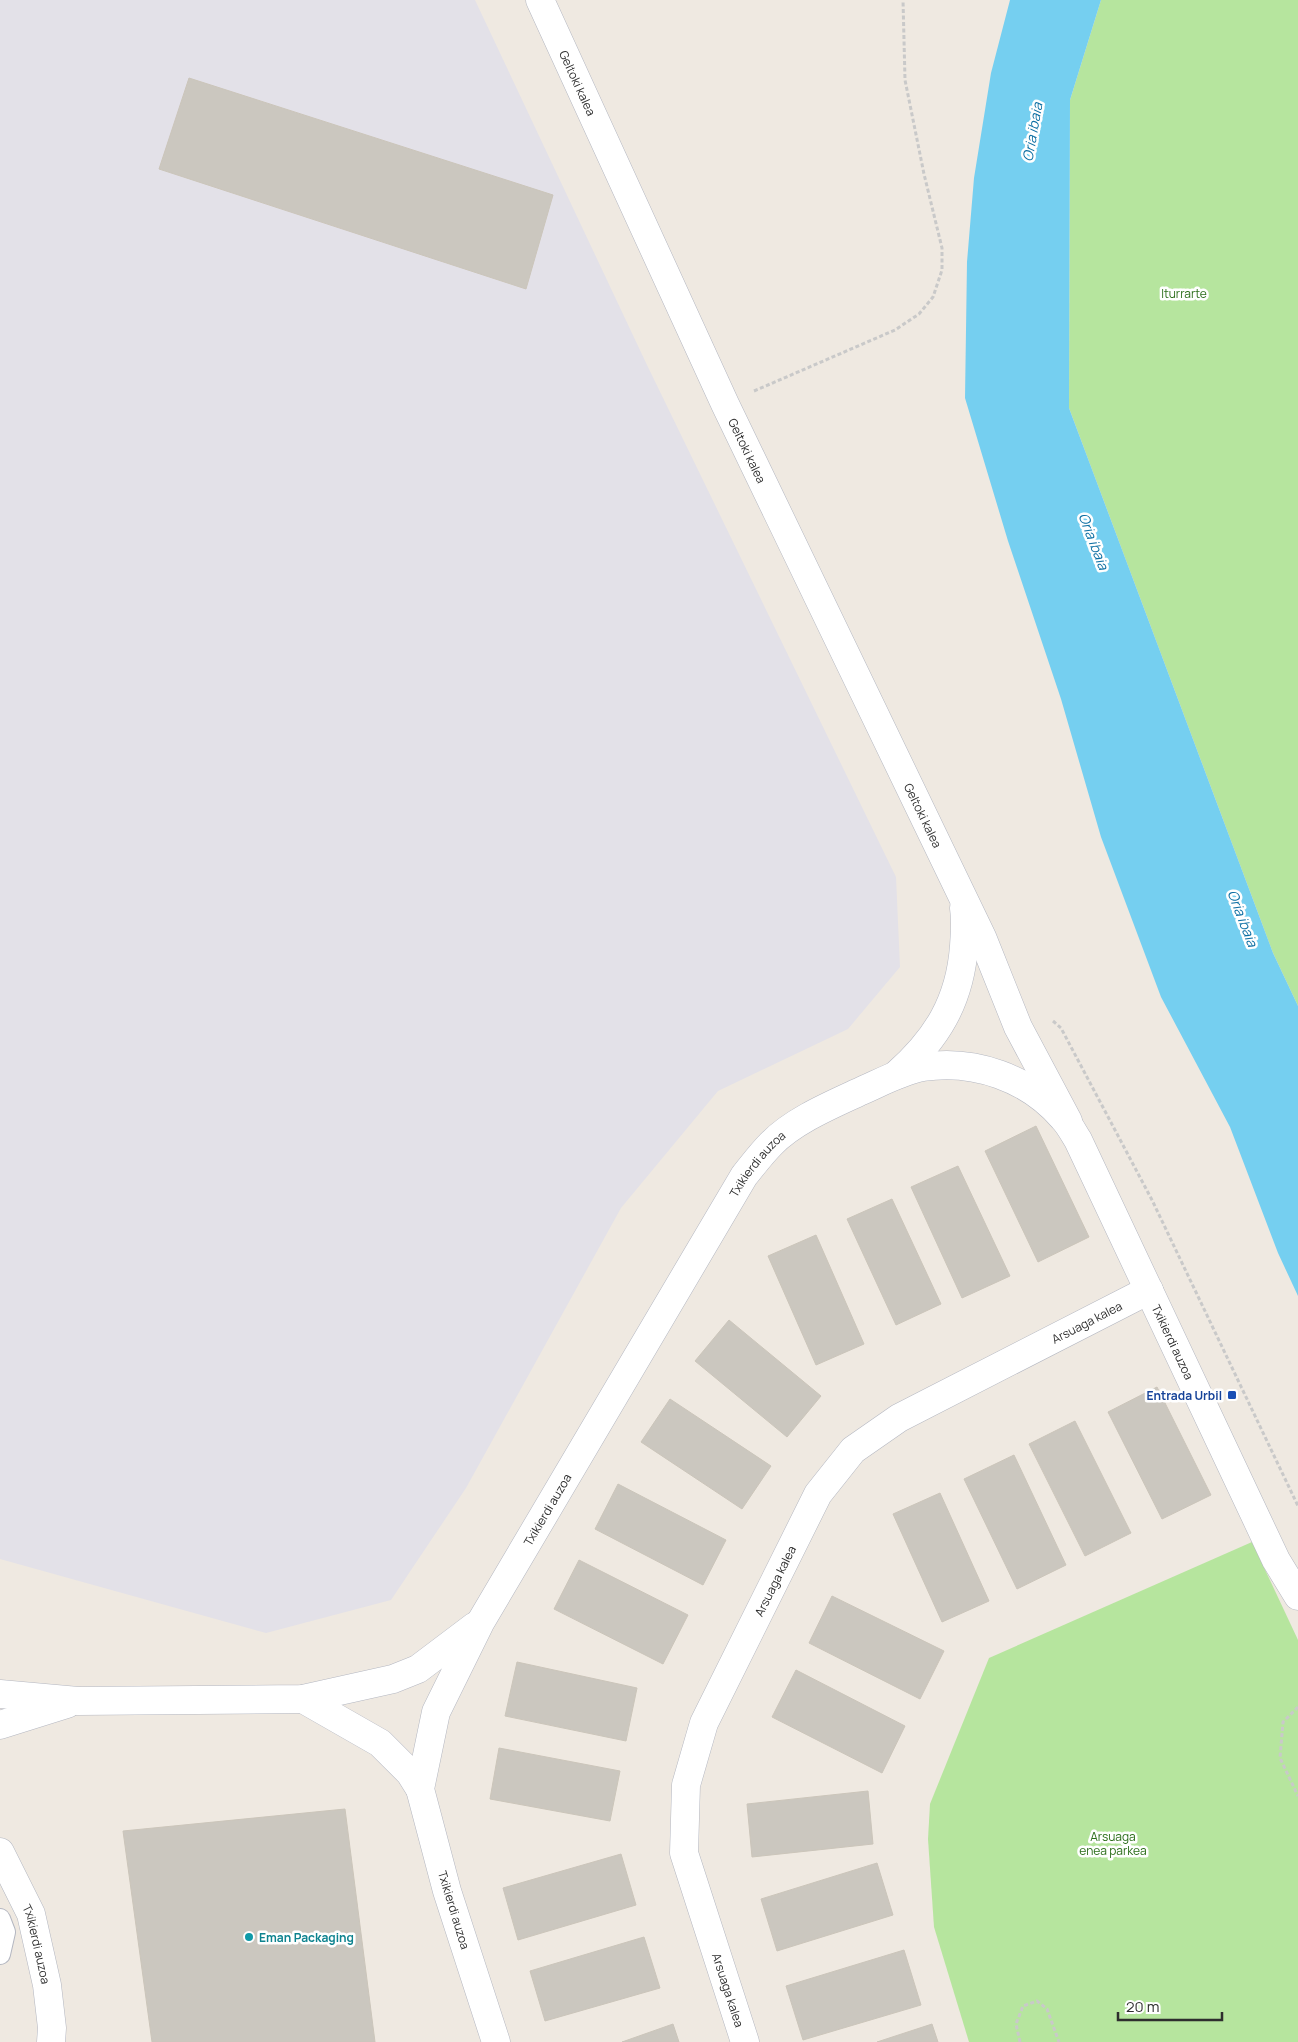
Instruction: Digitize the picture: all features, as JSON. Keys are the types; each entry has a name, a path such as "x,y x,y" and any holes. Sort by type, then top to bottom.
{"street":[{"name":"Geltoki kalea","path":"540,0 725,404 962,899"},
{"name":"Txikierdi auzoa","path":"962,899 982,936 1018,1027 1078,1140 1276,1560 1298,1596"},
{"name":"Txikierdi auzoa","path":"896,1075 918,1056 950,1008 963,966 966,920 962,899"},
{"name":"Txikierdi auzoa","path":"496,2042 447,1891 420,1789 436,1712 480,1623 744,1176 772,1143 815,1112 896,1075 922,1067 948,1065 975,1067 1000,1074 1024,1085 1045,1100 1064,1118 1078,1140"},
{"name":"Arsuaga kalea","path":"745,2042 684,1853 686,1785 704,1723 818,1494 853,1450 899,1418 1149,1290"},
{"path":"0,1694 78,1701 303,1698 393,1679 418,1669 480,1623"},
{"path":"303,1698 380,1743 410,1773 420,1789"},
{"path":"0,1725 78,1701"},
{"name":"Txikierdi auzoa","path":"0,1852 31,1914 47,1985 52,2028 51,2042"}],"lane":[{"path":"0,1919 4,1932 0,1954"}],"path":[{"path":"725,404 895,330 919,314 934,297 942,270 942,248 924,174 905,80 903,0"},
{"path":"1018,1027 1048,1017 1061,1028 1152,1200 1298,1506"},
{"path":"1298,1707 1283,1722 1280,1758 1298,1796"},
{"path":"1020,2042 1016,2024 1023,2006 1037,2001 1047,2009 1059,2042"}],"shaded area":[{"path":"0,0 475,0 647,365 896,877 900,967 848,1029 718,1091 621,1208 466,1488 391,1600 266,1633 0,1559"}],"green space":[{"name":"Iturrarte","path":"1101,0 1298,0 1298,1006 1273,953 1069,408 1070,100"},
{"name":"Arsuaga enea parkea","path":"1252,1542 1298,1640 1298,2042 969,2042 934,1927 928,1839 930,1804 989,1658"}],"water":[{"name":"Oria ibaia","path":"1010,0 1101,0 1070,100 1069,408 1273,953 1298,1006 1298,1296 1278,1253 1230,1127 1161,997 1101,837 1061,699 1008,541 965,398 967,262 974,178 991,73"}],"building":[{"path":"189,78 553,195 526,289 159,169"},
{"path":"1036,1126 1089,1237 1038,1262 985,1151"},
{"path":"958,1166 1010,1276 962,1298 911,1187"},
{"path":"892,1199 941,1304 896,1325 847,1219"},
{"path":"816,1235 864,1344 816,1365 768,1256"},
{"path":"729,1320 821,1396 787,1437 695,1361"},
{"path":"1157,1387 1211,1495 1162,1519 1108,1412"},
{"path":"670,1399 771,1466 742,1509 641,1442"},
{"path":"1075,1421 1131,1533 1085,1556 1029,1444"},
{"path":"1014,1455 1066,1565 1017,1589 964,1479"},
{"path":"618,1484 726,1540 703,1585 595,1529"},
{"path":"940,1493 989,1601 942,1622 893,1514"},
{"path":"579,1560 688,1615 663,1664 554,1609"},
{"path":"832,1596 944,1651 920,1699 809,1643"},
{"path":"517,1662 637,1688 626,1741 505,1716"},
{"path":"796,1670 905,1726 882,1773 772,1717"},
{"path":"499,1748 620,1771 610,1821 490,1799"},
{"path":"868,1791 873,1844 752,1857 747,1804"},
{"name":"Eman Packaging","path":"345,1809 375,2042 152,2042 123,1831"},
{"path":"621,1854 636,1905 518,1940 503,1888"},
{"path":"877,1863 893,1915 777,1951 761,1899"},
{"path":"644,1937 660,1988 545,2021 530,1971"},
{"path":"904,1950 921,2005 803,2040 786,1986"},
{"path":"673,2024 679,2042 622,2042"},
{"path":"932,2024 938,2042 877,2042"}],"place":[{"name":"Entrada Urbil","path":"1232,1395"},
{"name":"Eman Packaging","path":"249,1937"}]}
